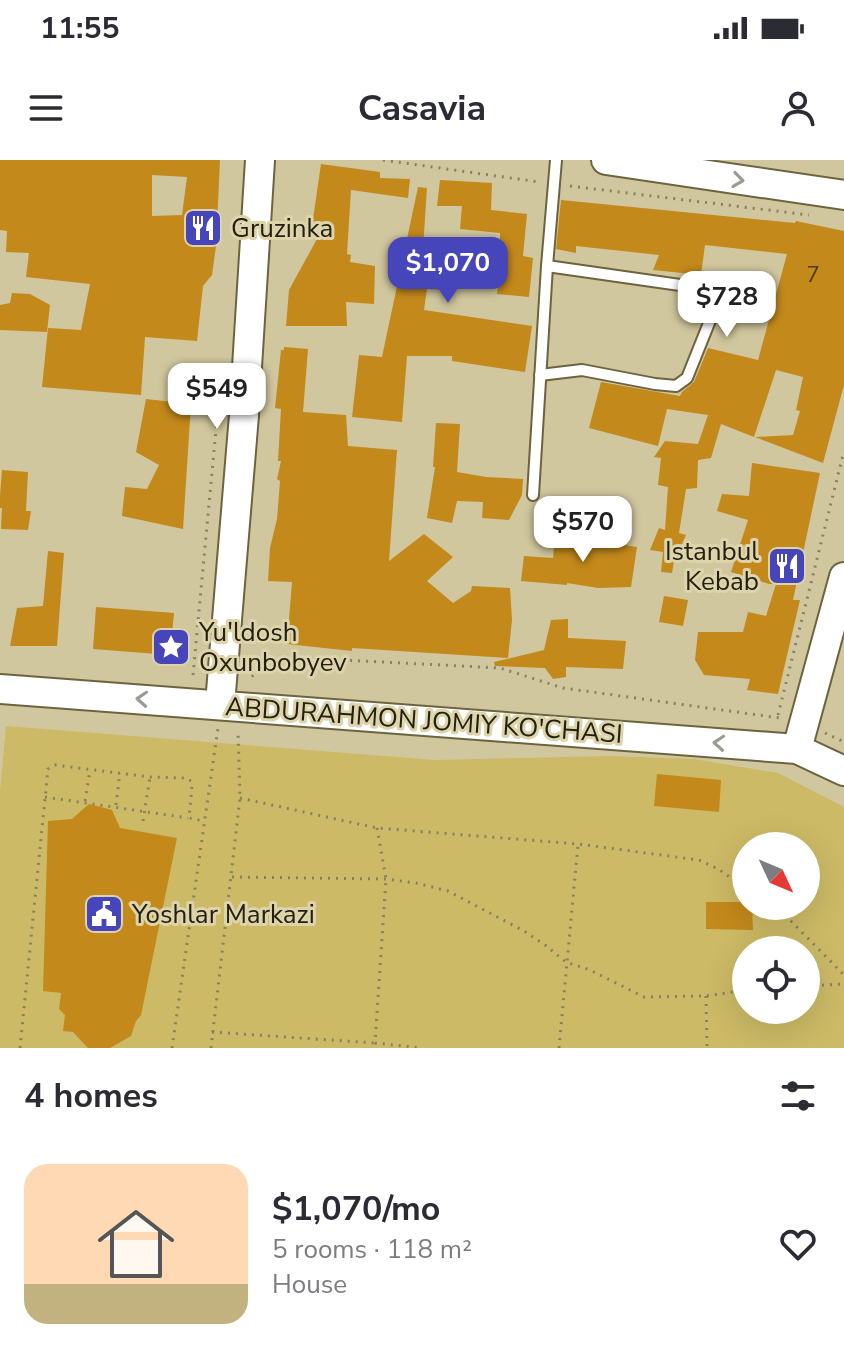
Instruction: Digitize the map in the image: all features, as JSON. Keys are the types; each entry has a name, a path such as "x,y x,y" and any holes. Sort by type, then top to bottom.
{"main road":[{"path":"228,717 260,160"},
{"path":"606,160 844,195"},
{"path":"792,731 844,577"},
{"name":"ABDURAHMON JOMIY KO'CHASI","path":"0,689 228,717 792,731 844,771"}],"lane":[{"path":"533,495 556,160"},
{"path":"540,375 582,370 676,386 687,378 715,308 714,293 701,288 547,266"}],"path":[{"path":"383,160 814,216"},
{"path":"193,675 222,376"},
{"path":"792,731 844,451"},
{"path":"251,677 283,657 500,668 563,688 792,731 821,732 844,742"},
{"path":"211,1048 240,798 228,717"},
{"path":"172,1048 204,821 228,717"},
{"path":"20,1048 48,769 55,765 150,777 186,778 191,781 189,818"},
{"path":"85,802 90,770"},
{"path":"115,807 120,773"},
{"path":"143,821 150,777"},
{"path":"45,797 204,821"},
{"path":"240,798 377,828 578,844 699,860 732,878"},
{"path":"375,1043 386,879 377,828"},
{"path":"559,1048 578,844"},
{"path":"232,877 386,879 416,883 448,891 524,931 566,962 590,970 644,997 706,996 732,991"},
{"path":"790,920 844,975"},
{"path":"820,985 844,984"},
{"path":"706,996 707,1048"},
{"path":"212,1032 422,1048"}],"shaded area":[{"path":"6,726 435,760 609,756 694,759 778,773 844,807 844,1048 0,1048 0,792"}],"building":[{"path":"0,160 220,160 216,246 212,275 203,286 197,341 145,337 141,395 42,387 48,328 81,330 90,284 26,277 29,253 6,252 7,231 0,230","holes":["152,175 187,177 182,215 152,216"]},
{"path":"321,164 380,172 380,178 410,179 408,198 351,190 347,254 351,255 350,262 375,266 374,304 346,302 347,326 286,326 289,290 323,228 312,226"},
{"path":"440,180 492,183 491,210 527,214 523,256 533,258 529,297 497,294 498,286 448,284 447,290 427,289 424,310 532,326 525,372 452,361 452,356 407,356 402,422 352,417 359,355 382,357 418,187 427,188 422,264 499,268 500,233 460,229 462,206 437,206"},
{"path":"561,200 796,221 844,231 844,385 823,463 755,437 793,435 800,411 796,410 803,377 776,370 754,437 721,424 711,458 698,460 697,488 686,489 679,533 686,535 675,555 672,573 661,572 663,552 650,550 659,528 665,530 668,487 658,485 661,458 654,457 665,441 698,444 708,415 667,409 658,446 589,428 601,382 680,396 694,382 708,348 758,360 787,254 705,245 701,275 653,270 659,255 576,246 576,253 556,249"},
{"path":"12,293 30,294 50,305 47,332 0,330 0,305 10,303"},
{"path":"284,347 308,349 303,412 346,415 348,446 397,450 389,561 424,534 453,557 427,581 453,603 471,591 472,586 510,588 512,620 508,658 352,648 352,651 287,644 292,582 268,581 280,481 277,479 281,461 278,461 281,409 275,408 281,350"},
{"path":"146,399 191,404 183,529 122,516 125,487 147,489 159,465 136,452"},
{"path":"436,423 460,424 457,472 523,479 522,495 509,520 482,518 483,502 457,501 452,523 427,518 435,467"},
{"path":"752,463 820,473 793,600 800,600 778,694 747,690 750,679 704,675 695,660 698,632 743,632 748,612 766,616 776,584 731,572 748,520 717,511 722,494 749,496"},
{"path":"2,470 28,472 26,511 31,511 28,530 1,529"},
{"path":"556,529 571,529 571,537 637,547 631,587 598,588 521,581 524,556 553,558"},
{"path":"48,551 64,553 57,646 10,646 17,608 43,606"},
{"path":"664,596 688,600 683,626 659,622"},
{"path":"96,607 174,613 170,655 93,649"},
{"path":"568,619 568,638 626,641 623,669 566,667 566,677 553,679 545,668 495,666 494,662 544,650 551,620"},
{"path":"657,774 721,780 719,812 654,806"},
{"name":"Yoshlar Markazi","path":"89,804 112,810 120,828 177,838 141,1015 131,1036 110,1048 88,1048 73,1032 63,1031 65,1015 59,1009 61,993 43,991 48,821 72,819"},
{"path":"706,902 732,902 732,920 753,920 753,930 706,929"}],"place":[{"name":"Gruzinka","path":"203,228"},
{"name":"Istanbul Kebab","path":"787,566"},
{"name":"Yu'ldosh Oxunbobyev","path":"171,647"},
{"name":"Yoshlar Markazi","path":"104,914"}]}
